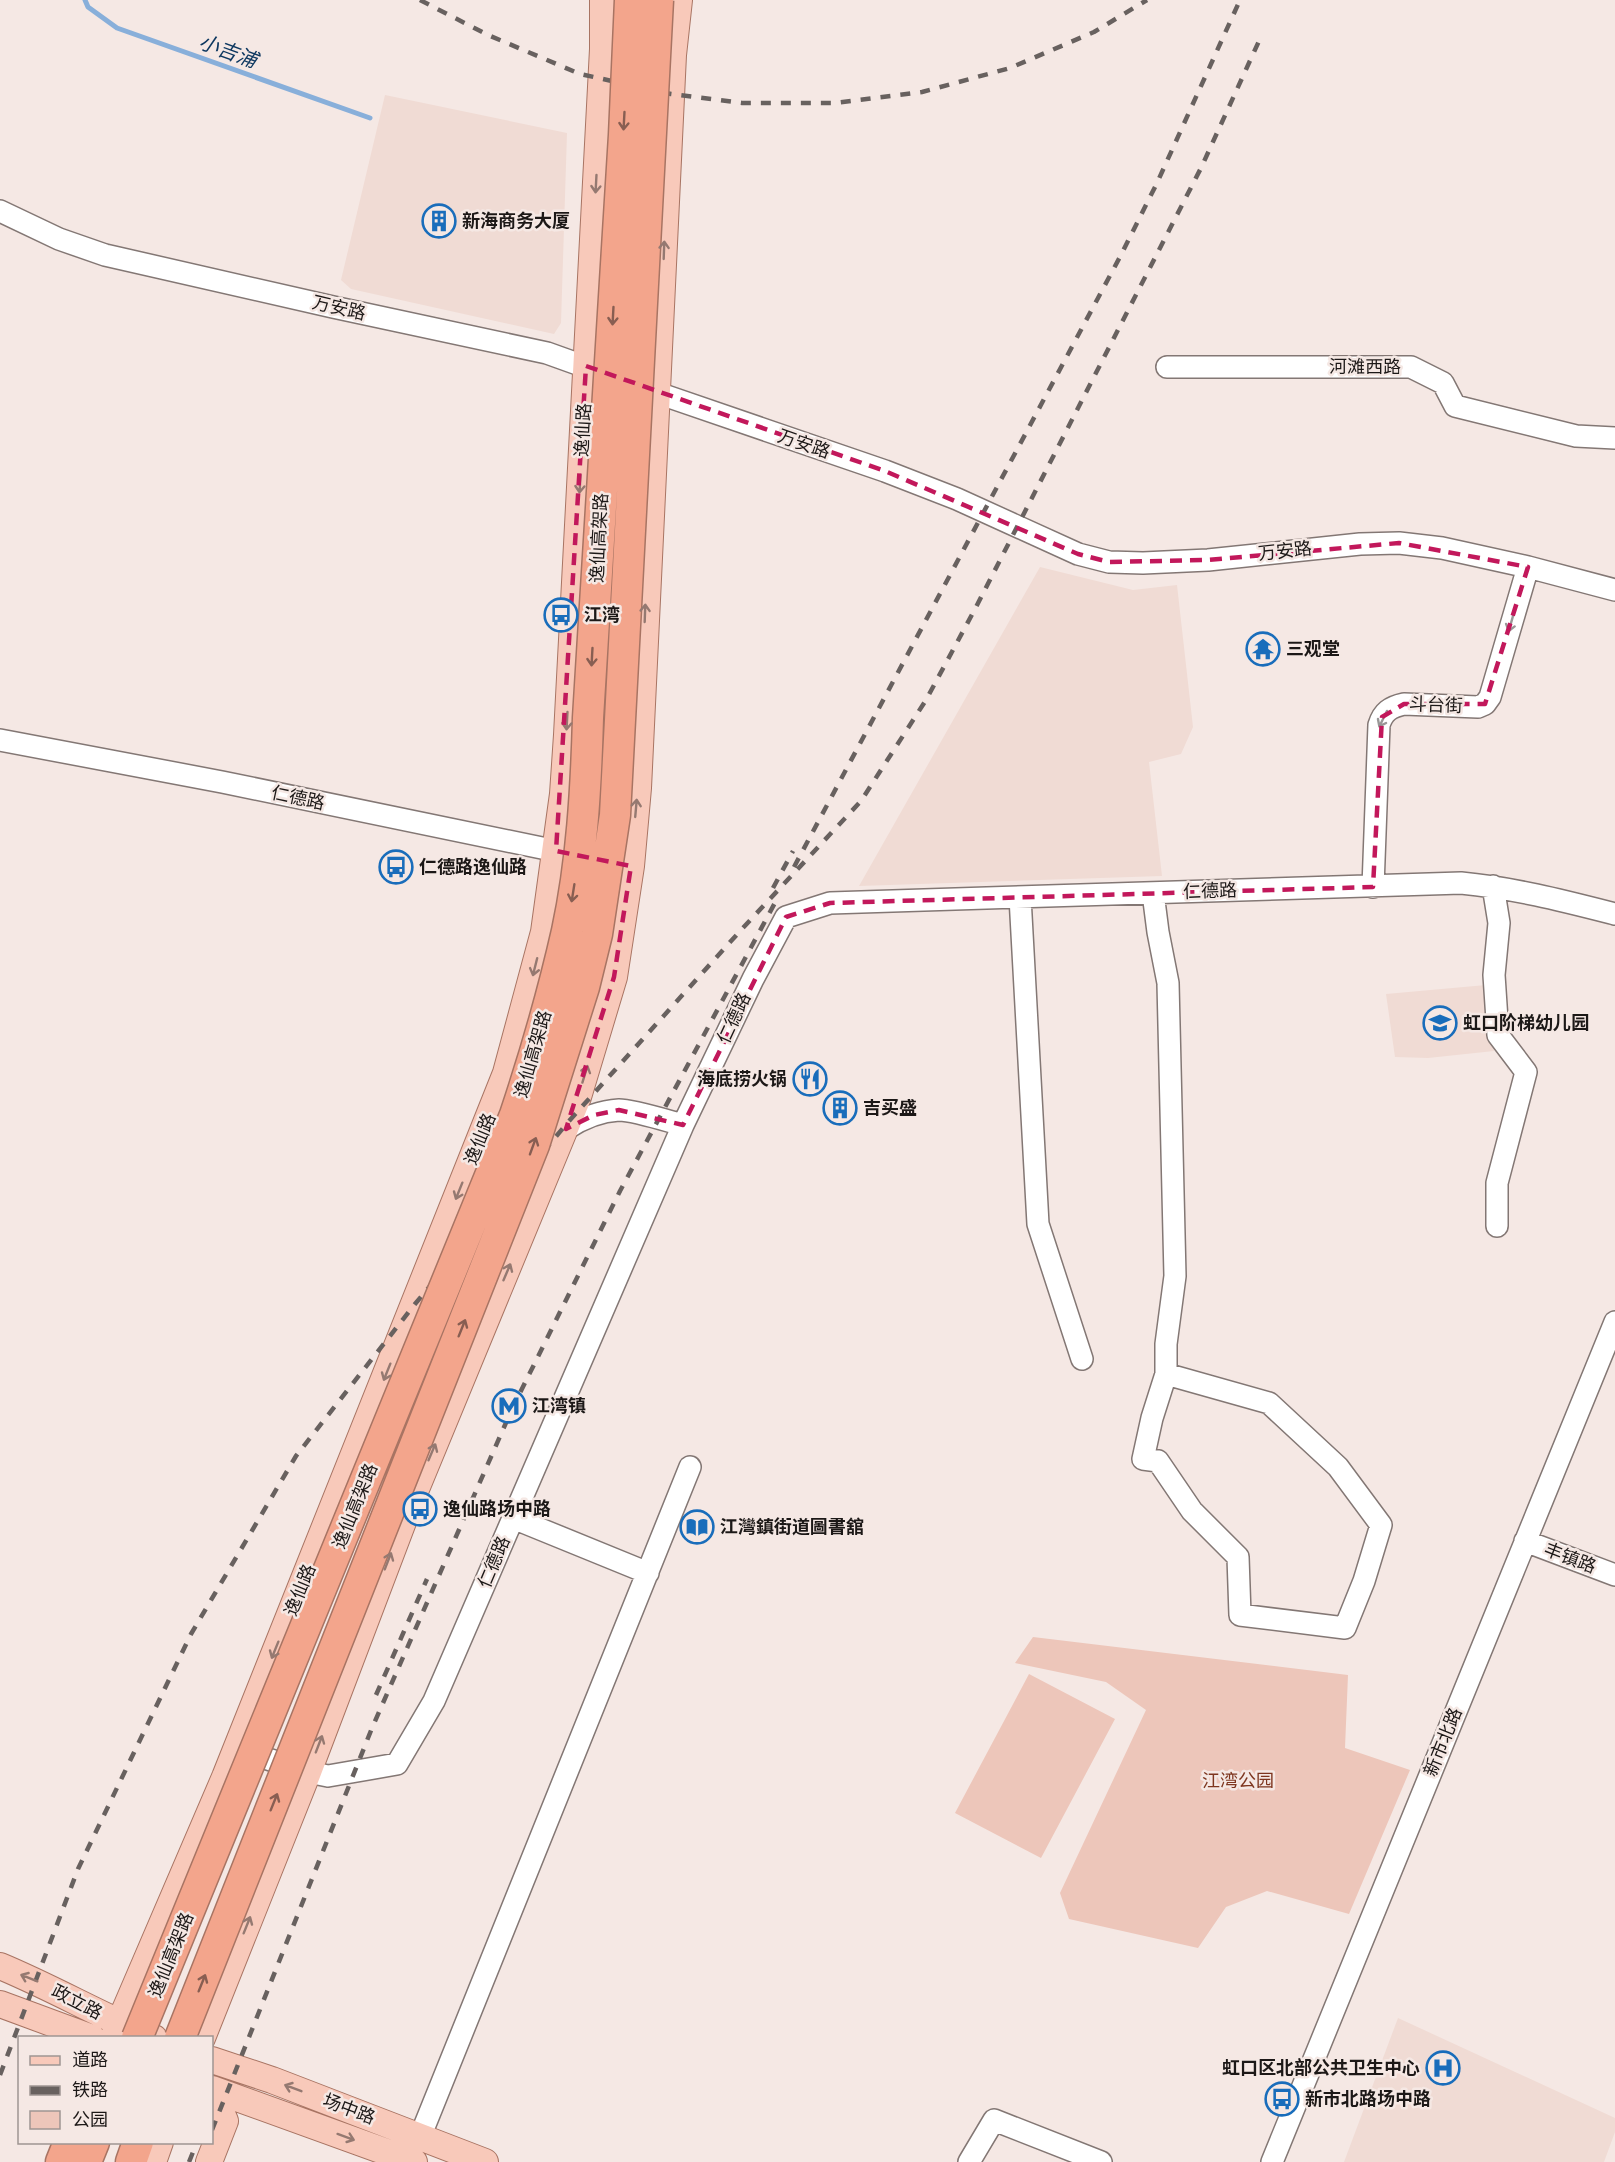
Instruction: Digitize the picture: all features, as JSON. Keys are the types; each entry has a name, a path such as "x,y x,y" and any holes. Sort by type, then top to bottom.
{"highway":[{"name":"逸仙高架路","path":"123,2033 515,1115 529,1073 560,958 567,929 585,798 630,0"},
{"name":"逸仙高架路","path":"180,2036 534,1145 571,1033 594,944 615,815 657,0"},
{"path":"61,2162 66,2144"},
{"path":"86,2162 93,2144"},
{"path":"131,2162 137,2144"}],"main road":[{"name":"逸仙路","path":"123,2033 506,1073 544,932 563,794 567,735 603,49 603,0"},
{"path":"202,2036 308,1772 409,1506 566,1129 578,1097 614,977 631,866 638,788 673,55 679,0"},
{"path":"603,49 607,60 613,66 621,72 639,76 656,74 664,70 670,64 673,55"},
{"name":"政立路","path":"0,1966 37,1981 123,2033 146,2036"},
{"name":"政立路","path":"0,2004 89,2036"},
{"name":"场中路","path":"213,2060 272,2080 485,2162"},
{"name":"场中路","path":"213,2090 414,2162"},
{"path":"209,2162 225,2121 213,2092"},
{"path":"54,2162 66,2144"},
{"path":"74,2162 76,2144"},
{"path":"153,2162 159,2144"}],"street":[{"name":"万安路","path":"0,211 59,239 105,255 344,310 547,353 658,394 885,471 957,499 1078,554 1109,562 1208,560 1360,544 1399,543 1442,548 1528,567 1615,590"},
{"name":"河滩西路","path":"1167,368 1411,368 1443,383 1455,406 1576,436 1615,438"},
{"name":"斗台街","path":"1373,887 1379,725 1382,717 1394,706 1404,704 1478,706 1485,704 1490,697 1528,567"},
{"name":"仁德路","path":"0,740 222,782 631,866"},
{"name":"仁德路","path":"236,1749 328,1776 397,1764 434,1701 683,1125 753,978 786,917 830,903 1461,883 1532,893 1615,914"},
{"path":"1493,886 1499,923 1494,975 1498,1035 1526,1072 1497,1182 1497,1226"},
{"path":"1153,893 1168,995 1175,1276 1166,1344 1166,1374 1152,1418 1143,1459 1158,1461 1192,1511 1238,1557 1240,1615 1345,1628 1364,1581 1381,1525 1338,1467 1269,1403 1166,1374"},
{"path":"1020,897 1038,1224 1082,1359"},
{"path":"566,1129 594,1115 619,1110 683,1125"},
{"name":"新市北路","path":"1272,2162 1615,1322"},
{"path":"420,2137 690,1467"},
{"path":"513,1518 648,1573"},
{"name":"丰镇路","path":"1525,1540 1615,1575"},
{"path":"969,2162 994,2120 1101,2162"}],"highlighted area":[{"path":"586,366 885,471 1078,554 1109,562 1208,560 1399,543 1528,567 1485,704 1404,704 1382,717 1373,887 830,903 786,917 683,1125 619,1110 594,1115 566,1129 614,977 631,866 556,851"}],"shaded area":[{"path":"385,95 567,133 561,323 554,334 351,289 341,280"},
{"path":"1040,567 1133,590 1177,585 1193,727 1181,754 1149,762 1162,876 859,886"},
{"name":"虹口阶梯幼儿园","path":"1486,985 1494,1051 1428,1058 1395,1057 1386,994"},
{"name":"虹口区北部公共卫生中心","path":"1398,2018 1615,2118 1615,2132 1604,2162 1344,2162"}],"green space":[{"name":"江湾公园","path":"1033,1637 1348,1675 1345,1748 1410,1770 1349,1914 1267,1891 1226,1907 1198,1948 1069,1919 1060,1893 1146,1710 1106,1682 1015,1663"},
{"path":"1029,1674 1115,1719 1041,1858 955,1813"}],"waterway":[{"name":"小吉浦","path":"85,0 88,7 117,28 370,118"}],"railway":[{"path":"420,0 488,35 580,74 671,94 742,103 834,103 922,92 1010,68 1094,32 1147,0"},
{"path":"794,867 1121,255 1157,183 1240,0"},
{"path":"0,2075 78,1869 191,1634 296,1456 415,1304 569,1121 861,801 926,700 975,609 1201,168 1259,41"},
{"path":"773,888 793,851"},
{"path":"213,2127 372,1728 512,1409 620,1191 777,899"},
{"path":"376,1695 427,1579"},
{"path":"189,2162 196,2144"}],"place":[{"name":"新海商务大厦","path":"439,221"},
{"name":"江湾","path":"561,615"},
{"name":"三观堂","path":"1263,649"},
{"name":"仁德路逸仙路","path":"396,867"},
{"name":"虹口阶梯幼儿园","path":"1440,1023"},
{"name":"海底捞火锅","path":"810,1079"},
{"name":"吉买盛","path":"840,1108"},
{"name":"江湾镇","path":"509,1406"},
{"name":"逸仙路场中路","path":"420,1509"},
{"name":"江灣鎮街道圖書舘","path":"697,1527"},
{"name":"虹口区北部公共卫生中心","path":"1443,2068"},
{"name":"新市北路场中路","path":"1282,2099"}]}
